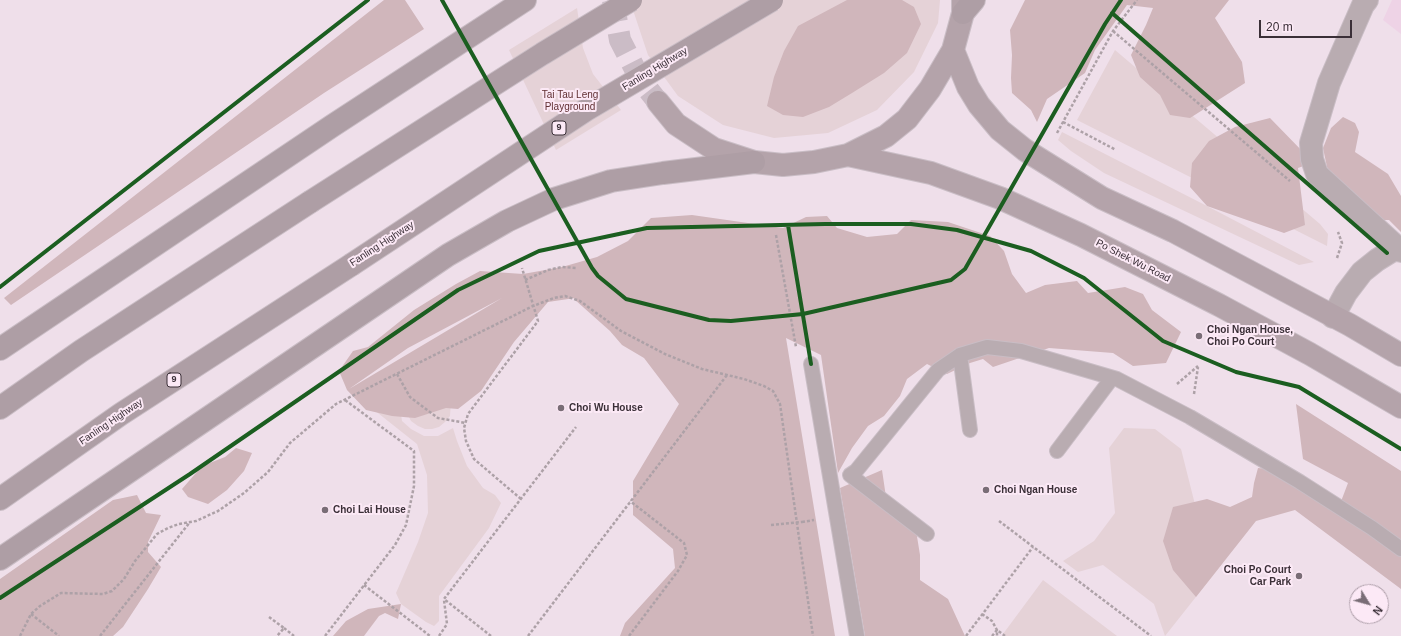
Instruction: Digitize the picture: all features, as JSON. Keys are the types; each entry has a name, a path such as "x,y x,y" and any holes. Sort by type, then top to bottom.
{"highway":[{"path":"0,349 332,126 525,0"},
{"path":"0,408 80,351 310,202 535,58 631,0"},
{"name":"Fanling Highway","path":"0,499 121,414 586,110 772,0"},
{"path":"0,559 448,255 507,221 554,199 611,181 754,162"}],"main road":[{"path":"658,102 676,124 714,149 754,162 783,165 814,162 848,155 886,136 907,119 930,89 953,50 967,4"},
{"path":"953,50 968,87 979,105 1000,130 1025,150 1102,198 1173,231 1401,355"},
{"name":"Po Shek Wu Road","path":"848,155 931,173 1000,198 1020,207 1081,235 1219,305 1310,354 1401,407"}],"street":[{"path":"1333,317 1346,293 1362,272 1378,260 1399,249 1317,174 1312,159 1312,143 1329,83 1363,5 1367,0"}],"lane":[{"path":"927,534 850,475 856,471 938,370 960,355 987,347 1021,351 1112,378 1176,408 1300,482 1372,528 1401,549"},
{"path":"960,355 970,430"},
{"path":"811,364 857,636"},
{"path":"1057,451 1112,378"}],"path":[{"path":"1057,133 1113,31 1137,0"},
{"path":"1116,17 1126,26"},
{"path":"1113,31 1292,184"},
{"path":"1063,122 1116,150"},
{"path":"1336,228 1342,243 1336,262"},
{"path":"526,280 548,270 562,267 577,268"},
{"path":"521,499 474,459 466,441 464,428 468,414 538,321 522,268"},
{"path":"20,636 31,614 40,606 61,593 103,594 112,591 124,578 135,560 156,534 179,524 196,522 218,511 244,493 268,472 290,443 336,404 533,306 554,298 565,296 580,301 621,331 665,354 702,369 764,386 773,391 780,404 813,636"},
{"path":"783,317 797,315"},
{"path":"397,374 410,397 438,418 466,423"},
{"path":"528,636 727,375"},
{"path":"325,636 395,545 406,526 414,486 414,451 345,400"},
{"path":"438,636 447,624 444,599 576,427"},
{"path":"629,636 678,571 687,555 684,543 630,501"},
{"path":"771,525 817,520"},
{"path":"999,521 1151,636"},
{"path":"100,636 191,522"},
{"path":"797,523 802,522"},
{"path":"966,636 1033,547"},
{"path":"364,585 430,636"},
{"path":"444,599 491,636"},
{"path":"31,614 59,636"},
{"path":"982,614 992,621 997,630 1005,636"},
{"path":"269,617 294,636"},
{"path":"277,636 284,628"},
{"path":"992,636 997,630"},
{"path":"997,630 997,636"}],"shaded area":[{"path":"384,0 405,0 424,29 324,93 11,305 4,298"},
{"path":"847,0 902,0 914,7 921,24 907,53 884,73 852,93 829,107 803,117 783,115 767,106 774,77 784,51 798,26"},
{"path":"1025,0 1229,0 1215,18 1242,62 1245,83 1190,118 1170,115 1160,95 1140,77 1131,55 1153,8 1127,5 1095,50 1085,73 1047,99 1037,122 1031,110 1012,93 1012,55 1010,30"},
{"path":"1392,0 1401,0 1401,34 1383,20"},
{"path":"1343,117 1355,123 1359,132 1355,152 1388,174 1401,196 1401,232 1389,220 1381,220 1336,191 1327,167 1323,148 1331,128"},
{"path":"1270,118 1306,155 1309,164 1298,168 1305,225 1284,233 1207,206 1190,187 1192,163 1209,141 1235,127"},
{"path":"692,215 783,228 806,217 827,216 837,228 867,237 897,234 911,220 948,222 990,236 1004,251 1012,274 1026,293 1045,285 1077,281 1088,293 1125,287 1143,294 1152,310 1181,332 1166,363 1133,366 1113,353 1049,348 993,367 983,359 970,363 947,374 927,364 907,379 900,396 884,416 868,426 852,448 838,473 821,355 786,338 835,636 620,636 625,623 675,568 673,549 633,515 633,481 679,404 644,358 622,345 610,331 574,299 575,298 548,302 514,342 481,391 458,409 446,408 415,418 392,416 366,410 347,390 339,371 353,351 368,347 414,310 480,271 523,274 562,267 597,257 628,241 651,218","holes":["502,298 349,389 408,348"]},
{"path":"1296,404 1401,471 1401,589 1295,510 1256,521 1196,597 1173,570 1163,541 1173,507 1207,499 1230,507 1252,497 1258,468 1278,470 1340,504 1348,483 1303,459"},
{"path":"236,448 252,453 244,471 227,490 208,504 188,497 182,489 202,466 225,457"},
{"path":"882,470 886,497 914,518 920,555 920,580 948,599 965,636 865,636 840,488"},
{"path":"137,495 146,513 161,515 148,542 148,552 161,567 123,627 113,636 0,636 0,579 113,500"},
{"path":"401,604 398,619 385,613 379,616 364,636 333,636 346,621 368,609"}],"green space":[{"path":"632,0 940,0 938,23 914,72 877,110 828,133 774,138 723,125 678,96 648,55 632,7"},
{"name":"Tai Tau Leng Playground","path":"577,8 583,48 593,74 621,110 556,150 509,50"},
{"path":"1115,50 1320,224 1328,234 1327,246 1077,120"},
{"path":"1062,132 1314,262 1299,265 1104,173 1071,151 1058,140"},
{"path":"398,394 402,421 411,429 424,436 438,436 453,428 467,466 483,488 495,495 501,503 489,528 439,596 439,621 434,626 401,604 396,593 418,542 428,513 427,475 417,444 364,402"},
{"path":"451,401 450,416 439,427 425,429 411,421 408,415"},
{"path":"1124,428 1155,429 1181,449 1207,552 1222,564 1165,636 1154,604 1103,565 1078,572 1063,561 1094,541 1115,513 1109,448"},
{"path":"1043,580 1117,636 1006,636 1003,634"}],"tunnel":[{"path":"613,0 620,40 640,79 658,102"}],"cycle path":[{"path":"0,287 368,0"},
{"path":"442,0 592,268 598,276 626,299 709,320 731,321 803,314 951,280 965,269 1105,24 1121,0"},
{"path":"1112,13 1387,253"},
{"path":"0,598 190,474 458,290 539,251 647,228 825,224 911,224 957,230 1031,251 1084,278 1163,341 1236,372 1299,387 1401,449"},
{"path":"788,225 811,364"}],"place":[{"name":"Choi Ngan House, Choi Po Court","path":"1199,336"},
{"name":"Choi Wu House","path":"561,408"},
{"name":"Choi Ngan House","path":"986,490"},
{"name":"Choi Lai House","path":"325,510"},
{"name":"Choi Po Court Car Park","path":"1299,576"}]}
